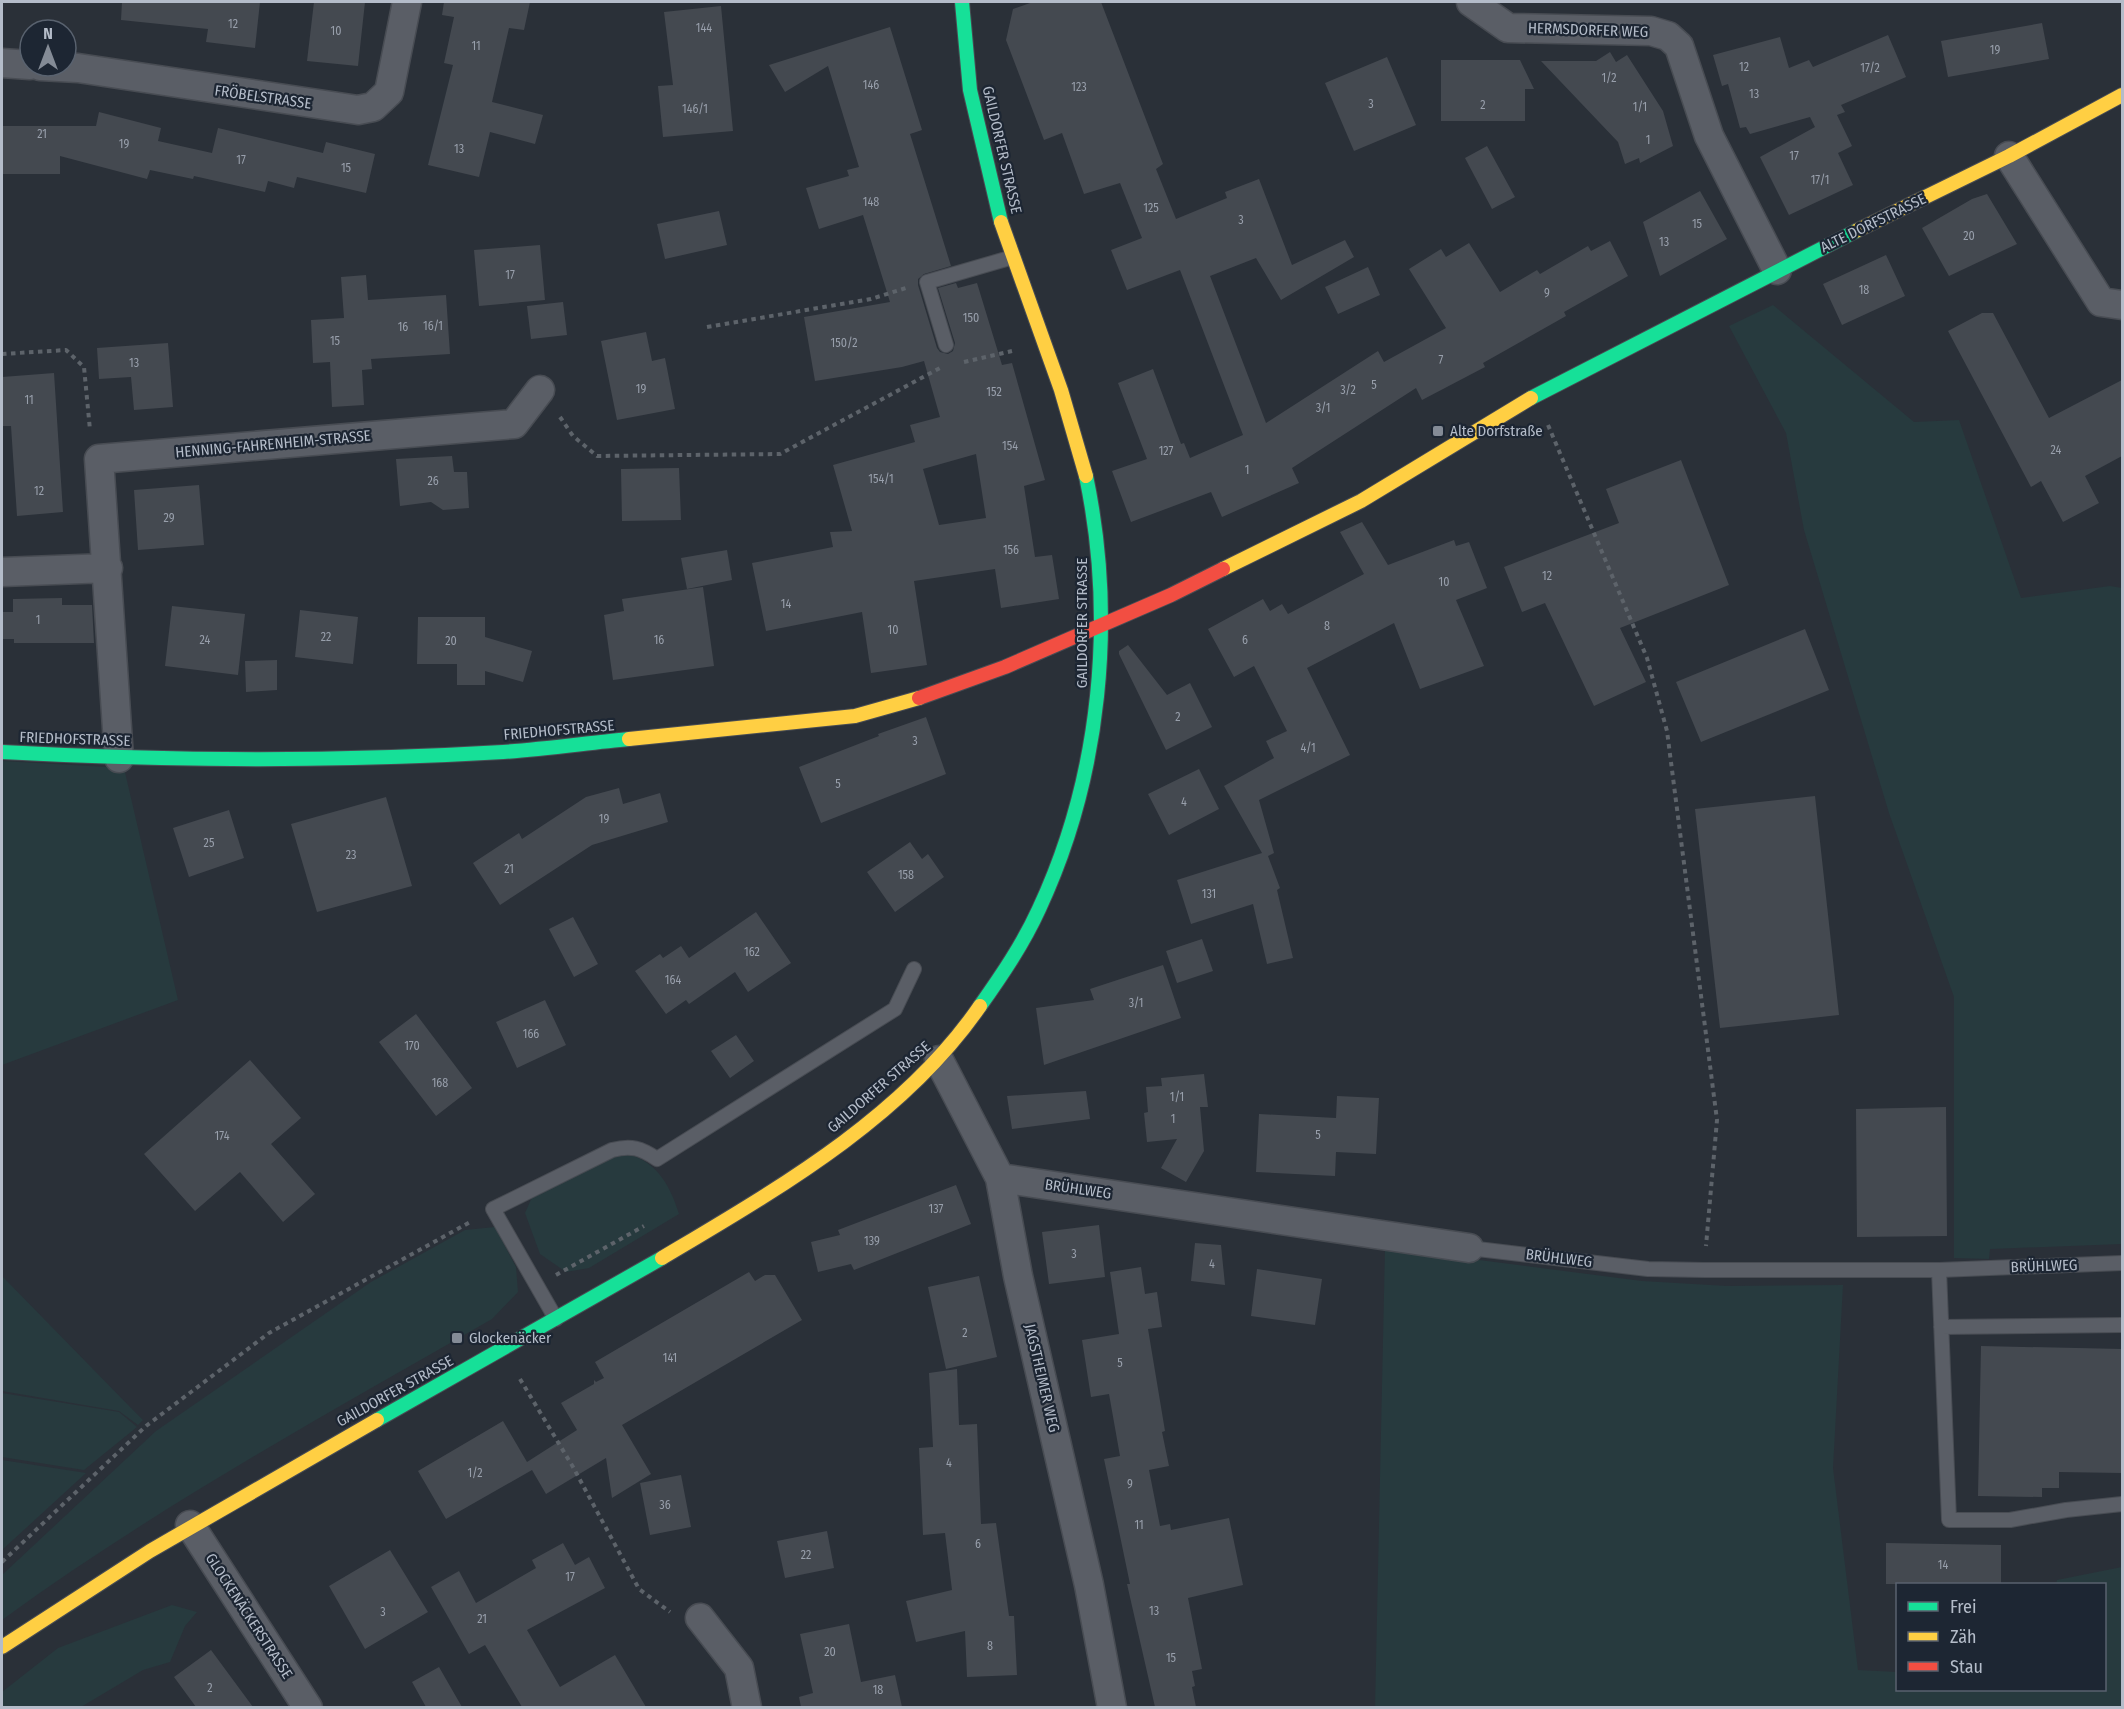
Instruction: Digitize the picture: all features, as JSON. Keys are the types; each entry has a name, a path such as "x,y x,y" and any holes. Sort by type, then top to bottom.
{"street":[{"name":"FRÖBELSTRASSE","path":"78,69 358,110 374,107 388,92 407,2"},
{"name":"GAILDORFER STRASSE","path":"2,1647 90,1585 190,1525 556,1320 707,1232 853,1135 939,1060 994,990 1035,918 1063,854 1085,778 1096,713 1101,625 1097,539 1078,442 1013,257 971,98 962,2"},
{"name":"HERMSDORFER WEG","path":"1470,2 1508,28 1651,31 1668,36 1679,46 1686,60 1693,90 1709,136 1777,270"},
{"path":"2,63 18,64"},
{"name":"ALTE DORFSTRASSE","path":"1101,625 1171,595 1361,501 1536,395 1777,270 2009,156 2122,95"},
{"path":"2009,156 2101,302 2122,305"},
{"name":"HENNING-FAHRENHEIM-STRASSE","path":"99,459 514,424 540,390"},
{"path":"99,459 119,758"},
{"path":"2,572 108,568"},
{"name":"FRIEDHOFSTRASSE","path":"2,752 119,758 261,759 503,752 740,730 855,716 934,694 1101,625"},
{"name":"JAGSTHEIMER WEG","path":"939,1060 1000,1178 1018,1275 1089,1585 1112,1707"},
{"name":"BRÜHLWEG","path":"1000,1178 1469,1248"},
{"name":"GLOCKENÄCKERSTRASSE","path":"190,1525 308,1707"},
{"path":"700,1618 739,1668 747,1707"}],"lane":[{"path":"946,345 927,282 1013,257"},
{"path":"556,1320 493,1209 612,1150 628,1146 643,1149 657,1159 895,1009 914,969"},
{"name":"BRÜHLWEG","path":"1469,1248 1648,1269 1940,1270 2122,1263"},
{"path":"1940,1270 1949,1520 2010,1520 2066,1510 2122,1504"},
{"path":"1941,1326 2122,1325"}],"path":[{"path":"707,327 872,299 927,282"},
{"path":"954,364 1045,343"},
{"path":"2,354 66,350 84,367 90,436 99,459"},
{"path":"540,390 573,436 597,456 780,454 942,367"},
{"path":"1536,395 1647,658 1666,731 1717,1120 1704,1270"},
{"path":"2,1562 146,1426 269,1333 493,1209"},
{"path":"503,1350 573,1467 639,1589 665,1611 700,1618"}],"green space":[{"path":"1773,305 1914,422 1959,420 2021,598 2110,586 2122,588 2122,1244 1990,1249 1989,1259 1954,1258 1954,997 1889,813 1804,530 1786,433 1729,326"},
{"path":"2,761 124,768 178,1000 2,1065"},
{"path":"621,1153 643,1160 659,1174 671,1192 679,1214 589,1268 566,1272 540,1254 525,1213 533,1195"},
{"path":"495,1227 516,1267 518,1292 492,1319 181,1500 2,1620 2,1575 156,1431 371,1282 465,1230"},
{"path":"1385,1248 1642,1281 1727,1286 1843,1285 1833,1468 1858,1670 1896,1672 1896,1691 2106,1691 2106,1583 2056,1583 2057,1580 2122,1567 2122,1707 1375,1708"},
{"path":"2,1276 143,1420 138,1425 119,1411 2,1391"},
{"path":"2,1393 119,1412 137,1427 84,1470 2,1457"},
{"path":"2,1460 86,1473 2,1550"},
{"path":"172,1605 197,1612 185,1626 170,1662 143,1670 81,1707 2,1707 2,1692 58,1648"}],"building":[{"path":"122,2 260,2 255,48 206,42 208,29 121,20"},
{"path":"314,2 365,2 358,66 307,61"},
{"path":"444,2 530,2 524,30 509,28 492,102 543,115 535,144 490,132 479,177 428,165 453,65 444,63 454,17 442,15"},
{"path":"1033,2 1101,2 1163,164 1156,169 1176,219 1227,198 1225,192 1259,179 1292,265 1345,240 1354,257 1281,300 1256,258 1210,276 1266,423 1378,351 1384,362 1446,328 1409,269 1441,249 1446,257 1469,243 1500,292 1537,270 1540,274 1588,246 1591,251 1610,241 1628,276 1564,312 1566,316 1483,363 1485,367 1422,400 1416,388 1292,468 1299,483 1222,517 1211,492 1131,522 1112,471 1147,459 1118,383 1153,369 1181,444 1184,443 1190,458 1243,435 1180,270 1127,290 1111,250 1142,238 1120,183 1084,194 1062,133 1044,140 1006,40 1013,9"},
{"path":"721,6 733,131 663,137 658,86 673,85 664,12"},
{"path":"2042,23 2049,59 1948,77 1941,41"},
{"path":"890,27 922,130 910,134 951,266 924,274 918,279 937,348 940,352 948,354 953,351 955,343 938,288 956,283 958,288 977,283 1002,365 1012,363 1045,480 1024,486 1035,557 1052,555 1059,599 1001,608 995,569 914,581 927,665 871,673 862,612 766,631 752,563 833,547 830,532 852,531 833,465 915,442 910,425 940,417 924,361 902,367 815,381 804,317 890,302 863,215 819,229 806,188 849,176 847,170 859,167 828,66 785,92 769,65","holes":["976,454 986,518 939,525 923,469"]},
{"path":"1888,35 1906,77 1841,105 1845,112 1837,115 1852,146 1838,153 1853,185 1789,215 1760,157 1815,127 1810,117 1750,134 1746,127 1740,128 1728,84 1722,86 1713,55 1780,37 1789,68 1809,60 1813,67"},
{"path":"1610,52 1616,62 1627,55 1663,111 1673,146 1640,163 1639,158 1625,164 1618,142 1541,61 1596,61"},
{"path":"1387,57 1416,125 1354,151 1325,83"},
{"path":"1441,60 1520,60 1534,89 1525,89 1525,121 1441,121"},
{"path":"99,112 161,128 158,141 212,153 218,128 323,153 326,142 375,154 366,193 297,177 294,188 268,181 265,192 194,176 193,179 150,170 147,179 60,156 60,174 2,174 2,126 96,126"},
{"path":"1487,146 1515,197 1492,209 1465,158"},
{"path":"1700,191 1727,239 1660,276 1643,222"},
{"path":"1987,194 2017,244 1949,276 1922,228 1972,199"},
{"path":"719,211 727,245 665,259 657,224"},
{"path":"540,245 545,300 479,306 474,250"},
{"path":"1886,255 1905,296 1842,325 1823,284"},
{"path":"1368,267 1380,295 1338,314 1325,287"},
{"path":"366,275 368,300 446,295 450,354 371,359 372,369 362,370 364,405 332,407 330,362 313,363 311,320 344,318 341,277"},
{"path":"563,302 567,335 531,339 527,306"},
{"path":"1982,313 1993,313 2049,418 2122,380 2122,456 2085,476 2099,503 2063,522 2041,481 2031,487 1948,331"},
{"path":"646,332 652,361 665,358 675,409 617,420 601,341"},
{"path":"168,343 173,407 134,410 131,377 99,379 97,348"},
{"path":"54,373 63,512 17,516 11,426 2,426 2,377"},
{"path":"452,456 454,472 467,472 469,508 443,510 431,502 400,506 396,459"},
{"path":"1681,460 1729,585 1620,628 1646,682 1594,706 1545,603 1522,612 1504,567 1619,523 1606,489"},
{"path":"679,468 681,520 622,521 621,469"},
{"path":"199,485 204,545 138,550 134,490"},
{"path":"1362,522 1388,565 1454,540 1456,546 1469,542 1487,588 1456,600 1484,666 1420,689 1394,623 1307,668 1350,755 1259,800 1274,853 1268,856 1280,888 1277,890 1293,958 1267,964 1253,904 1191,924 1177,880 1262,853 1224,786 1274,758 1266,741 1287,731 1254,666 1234,677 1208,629 1263,599 1270,611 1282,604 1288,614 1364,574 1340,532"},
{"path":"727,550 732,580 687,589 681,558"},
{"path":"703,587 714,666 613,680 604,615 624,611 622,599"},
{"path":"62,598 62,605 92,605 94,643 14,643 14,639 2,639 2,612 13,612 13,599"},
{"path":"172,606 245,614 238,675 165,666"},
{"path":"300,610 358,617 353,664 295,657"},
{"path":"418,617 485,617 485,637 532,651 523,682 485,671 485,685 457,685 457,664 417,664"},
{"path":"1805,629 1829,690 1701,742 1676,682"},
{"path":"1128,645 1167,695 1190,683 1212,727 1166,750 1119,654 1119,651"},
{"path":"277,660 277,690 246,692 245,661"},
{"path":"926,717 946,774 821,823 799,767"},
{"path":"1199,769 1219,809 1169,835 1148,794"},
{"path":"619,788 623,804 660,793 668,822 592,845 500,905 473,863 519,833 522,839 586,797"},
{"path":"1815,796 1839,1015 1720,1028 1695,809"},
{"path":"386,797 412,886 317,912 291,824"},
{"path":"229,810 244,858 189,877 173,828"},
{"path":"910,842 922,859 928,854 944,877 895,912 867,872"},
{"path":"756,912 791,963 748,992 735,972 689,1004 686,1000 666,1014 635,971 660,954 663,958 681,946 689,958"},
{"path":"573,917 598,964 574,977 549,929"},
{"path":"1202,939 1213,971 1177,983 1166,951"},
{"path":"1163,965 1181,1018 1044,1065 1036,1008 1094,1000 1090,989"},
{"path":"545,1000 566,1045 517,1068 496,1022"},
{"path":"416,1014 472,1088 436,1116 379,1042"},
{"path":"736,1035 754,1061 730,1078 711,1051"},
{"path":"250,1060 301,1118 271,1144 315,1194 283,1222 240,1172 195,1211 144,1154"},
{"path":"1204,1074 1208,1107 1200,1107 1204,1151 1186,1182 1161,1168 1177,1139 1147,1142 1144,1113 1148,1112 1146,1087 1162,1086 1161,1078"},
{"path":"1086,1091 1090,1119 1012,1129 1007,1096"},
{"path":"1337,1096 1379,1098 1376,1154 1336,1152 1335,1176 1256,1172 1259,1114 1336,1118"},
{"path":"1946,1107 1947,1236 1857,1237 1856,1109"},
{"path":"956,1185 971,1224 854,1270 851,1264 818,1272 811,1242 840,1235 838,1230"},
{"path":"1099,1225 1105,1277 1049,1284 1042,1232"},
{"path":"1195,1243 1221,1245 1225,1285 1191,1281"},
{"path":"1141,1267 1145,1294 1157,1292 1162,1327 1148,1329 1169,1466 1149,1470 1160,1526 1170,1524 1171,1530 1229,1518 1243,1585 1188,1598 1202,1669 1192,1671 1196,1707 1155,1707 1127,1584 1130,1584 1104,1459 1120,1456 1109,1394 1091,1397 1082,1340 1119,1334 1110,1272"},
{"path":"1257,1269 1322,1279 1315,1325 1251,1316"},
{"path":"749,1272 755,1281 765,1275 775,1275 802,1320 622,1425 651,1474 612,1498 606,1458 546,1494 532,1470 446,1519 418,1471 503,1421 527,1462 577,1430 561,1403 594,1384 594,1380 596,1382 604,1378 595,1362"},
{"path":"979,1276 997,1357 946,1369 928,1287"},
{"path":"1981,1346 2122,1349 2122,1473 2059,1472 2059,1488 2042,1488 2042,1497 1978,1496"},
{"path":"957,1369 959,1425 977,1424 981,1524 996,1523 1009,1616 1014,1616 1017,1675 967,1677 965,1631 916,1642 906,1601 952,1590 945,1533 923,1535 919,1448 933,1447 929,1373"},
{"path":"681,1475 691,1527 650,1535 640,1483"},
{"path":"827,1531 834,1568 785,1578 777,1541"},
{"path":"563,1543 575,1565 589,1557 605,1588 527,1630 560,1687 615,1655 646,1707 522,1707 485,1645 469,1654 431,1587 459,1571 476,1603 536,1568 532,1560"},
{"path":"1886,1543 2001,1545 2001,1583 1886,1584"},
{"path":"390,1550 428,1612 365,1649 329,1586"},
{"path":"849,1624 861,1682 895,1675 902,1707 801,1707 799,1697 813,1693 800,1634"},
{"path":"211,1650 253,1707 196,1707 174,1677"},
{"path":"439,1667 462,1707 426,1707 412,1682"}],"traffic: fast":[{"path":"962,2 970,90 1001,222"},
{"path":"1531,398 1856,231"},
{"path":"980,1006 1012,959 1039,909 1060,858 1077,805 1089,751 1097,696 1101,641 1100,585 1095,530 1086,476"},
{"path":"2,752 189,759 315,759 503,752 629,739"},
{"path":"377,1420 662,1258"}],"traffic: slow":[{"path":"1856,231 2009,156 2122,95"},
{"path":"1001,222 1061,390 1086,476"},
{"path":"1223,569 1361,501 1531,398"},
{"path":"629,739 855,716 919,698"},
{"path":"662,1258 792,1178 876,1117 914,1083 949,1046 980,1006"},
{"path":"2,1647 150,1551 377,1420"}],"traffic: jam":[{"path":"919,698 1005,667 1171,595 1223,569"}],"place":[{"name":"Alte Dorfstraße","path":"1438,431"},
{"name":"Glockenäcker","path":"457,1338"}]}
